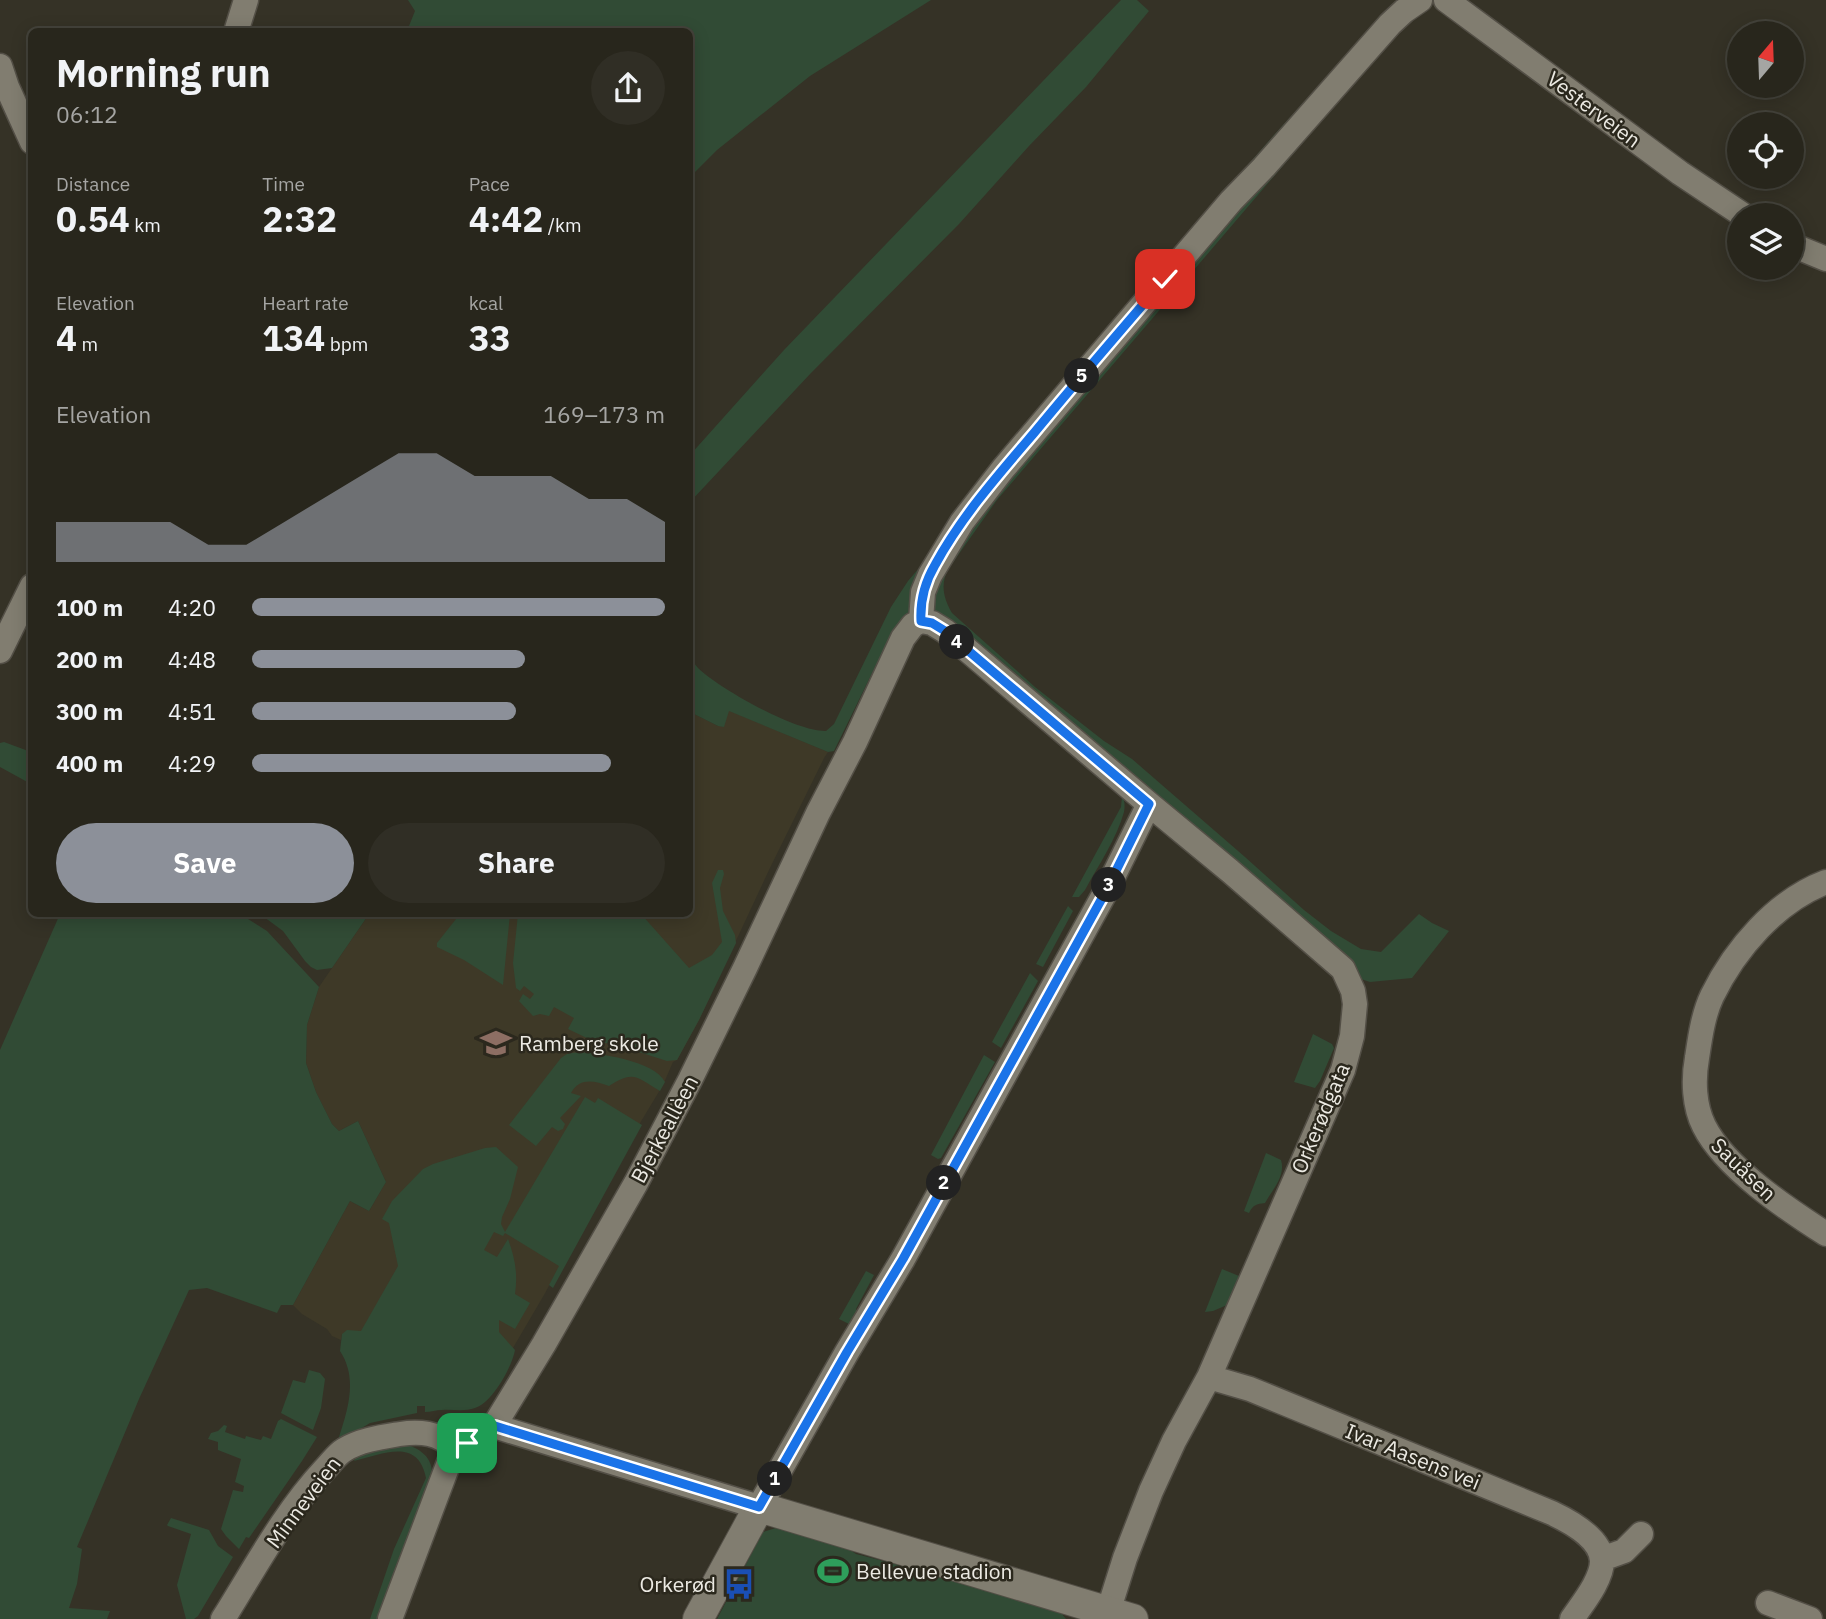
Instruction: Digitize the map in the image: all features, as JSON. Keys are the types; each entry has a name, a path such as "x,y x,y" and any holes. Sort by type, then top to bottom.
{"street":[{"path":"237,28 246,0"},
{"path":"921,621 923,592 935,565 962,522 1003,470 1231,201 1390,24 1404,10 1420,0"},
{"name":"Vesterveien","path":"1447,0 1680,173 1727,204"},
{"path":"0,66 28,133"},
{"path":"1804,250 1826,259"},
{"path":"0,651 28,594"},
{"name":"Orkerødgata","path":"921,621 932,623 945,631 1332,958 1348,976 1353,991 1355,1004 1352,1036 1343,1070 1209,1377 1174,1441 1151,1491 1125,1558 1120,1615"},
{"name":"Bjerkeallèen","path":"454,1449 495,1426 636,1183 752,954 903,638 913,625 921,621"},
{"path":"698,1619 847,1352 903,1259 1106,891 1149,804"},
{"name":"Sauåsen","path":"1826,882 1786,904 1754,933 1738,954 1711,998 1698,1046 1695,1072 1698,1112 1710,1137 1727,1157 1781,1204 1826,1234"},
{"name":"Ivar Aasens vei","path":"1209,1377 1250,1389 1552,1513 1574,1524 1589,1537 1602,1559"},
{"path":"495,1426 1120,1615"},
{"name":"Minneveien","path":"223,1619 294,1507 343,1450 374,1438 408,1433 425,1433 440,1437 454,1449"},
{"path":"390,1619 454,1449"},
{"path":"1572,1619 1590,1591 1602,1559 1624,1551 1641,1534"},
{"path":"1768,1602 1810,1619"}],"shaded area":[{"name":"Ramberg skole","path":"728,710 828,752 699,1020 608,1176 510,1353 342,1334 341,1340 332,1336 327,1329 302,1314 293,1305 350,1201 369,1211 386,1182 358,1121 339,1131 332,1124 316,1092 306,1063 307,1025 319,987 367,917 693,917 693,714 718,726"}],"green space":[{"path":"408,0 931,0 810,76 717,150 693,174 693,28 408,28 415,11"},
{"path":"1121,0 1137,0 1149,11 1086,87 959,224 811,373 693,499 693,452 784,350"},
{"path":"1391,6 1398,7 1218,207 913,604 876,665 834,751 828,752 729,711 724,727 693,714 693,661 723,687 778,717 796,725 826,731 834,724 891,607 980,478 1274,135"},
{"path":"1335,105 997,500 949,568 944,579 944,590 952,613 1035,687 1104,741 1132,759 1331,931 1361,949 1381,952 1419,914 1449,931 1412,978 1370,982 1358,978 934,613 929,601 974,515 1130,327"},
{"path":"0,743 28,751 28,782 0,767"},
{"path":"1122,796 1124,812 1112,842 1085,890 1079,897 1072,897 1121,807"},
{"path":"718,870 723,870 720,888 723,911 736,943 677,1060 667,1061 591,1040 568,1029 574,1018 554,1007 549,1016 533,1016 519,1001 523,994 530,999 534,994 524,986 520,991 516,988 513,963 518,917 644,917 689,968 712,955 722,942 712,883"},
{"path":"1068,906 1073,911 1043,967 1036,964"},
{"path":"59,917 245,917 267,931 319,987 307,1025 306,1063 316,1092 332,1124 339,1131 358,1121 386,1182 369,1211 350,1201 293,1305 281,1305 277,1313 207,1288 189,1290 139,1399 77,1547 82,1549 77,1584 69,1608 110,1611 107,1619 0,1619 0,1050"},
{"path":"264,917 367,917 332,968 317,970 311,967 283,931"},
{"path":"458,917 510,917 503,985 464,960 437,947 437,943"},
{"path":"1030,973 1038,981 1001,1048 992,1042"},
{"path":"1313,1034 1332,1044 1334,1048 1315,1088 1294,1082"},
{"path":"578,1052 612,1056 639,1064 659,1075 665,1082 660,1091 635,1077 624,1078 609,1086 583,1082 571,1093 581,1096 560,1118 565,1124 563,1129 558,1131 552,1127 536,1146 509,1125 561,1058"},
{"path":"984,1055 995,1062 938,1159 931,1155"},
{"path":"585,1097 595,1103 598,1098 642,1125 553,1288 549,1285 559,1266 505,1233 503,1236 494,1232 484,1250 497,1257 508,1239 515,1266 515,1294 530,1303 515,1329 499,1320 499,1332 515,1350 506,1375 494,1392 481,1405 471,1409 425,1412 425,1406 417,1406 417,1413 370,1423 342,1440 339,1437 348,1405 350,1383 349,1372 340,1351 342,1334 347,1330 361,1331 398,1266 389,1223 382,1219 392,1201 423,1169 485,1148 496,1147 518,1167 510,1199 502,1217 501,1224 505,1232"},
{"path":"1266,1153 1281,1160 1282,1172 1265,1203 1255,1205 1249,1213 1244,1211"},
{"path":"1222,1269 1239,1276 1227,1305 1205,1312"},
{"path":"866,1271 874,1275 849,1324 839,1319"},
{"path":"309,1370 320,1373 325,1379 321,1408 313,1430 281,1413 293,1380 305,1383"},
{"path":"281,1419 317,1437 239,1549 221,1529 233,1490 243,1492 244,1486 235,1482 241,1459 218,1450 218,1442 208,1439 211,1433 224,1425 227,1426 225,1432 245,1439 246,1436 261,1440 263,1436 271,1439"},
{"path":"404,1444 425,1455 431,1465 432,1477 395,1568 379,1619 370,1619 394,1549 426,1478 422,1465 407,1453 387,1452 354,1461 357,1456"},
{"path":"171,1518 209,1530 218,1546 233,1557 194,1619 186,1619 177,1585 191,1534 168,1526"},
{"name":"Bellevue stadion","path":"779,1527 849,1549 856,1554 1062,1614 1066,1619 717,1619 763,1532"}],"place":[{"name":"Ramberg skole","path":"496,1043"},
{"name":"Bellevue stadion","path":"833,1571"},
{"name":"Orkerød","path":"739,1584"}],"route":[{"path":"467,1443 495,1426 759,1507 903,1259 1106,891 1149,804 945,631 932,623 921,621 921,612 923,592 930,575 962,522 1165,279"}]}
